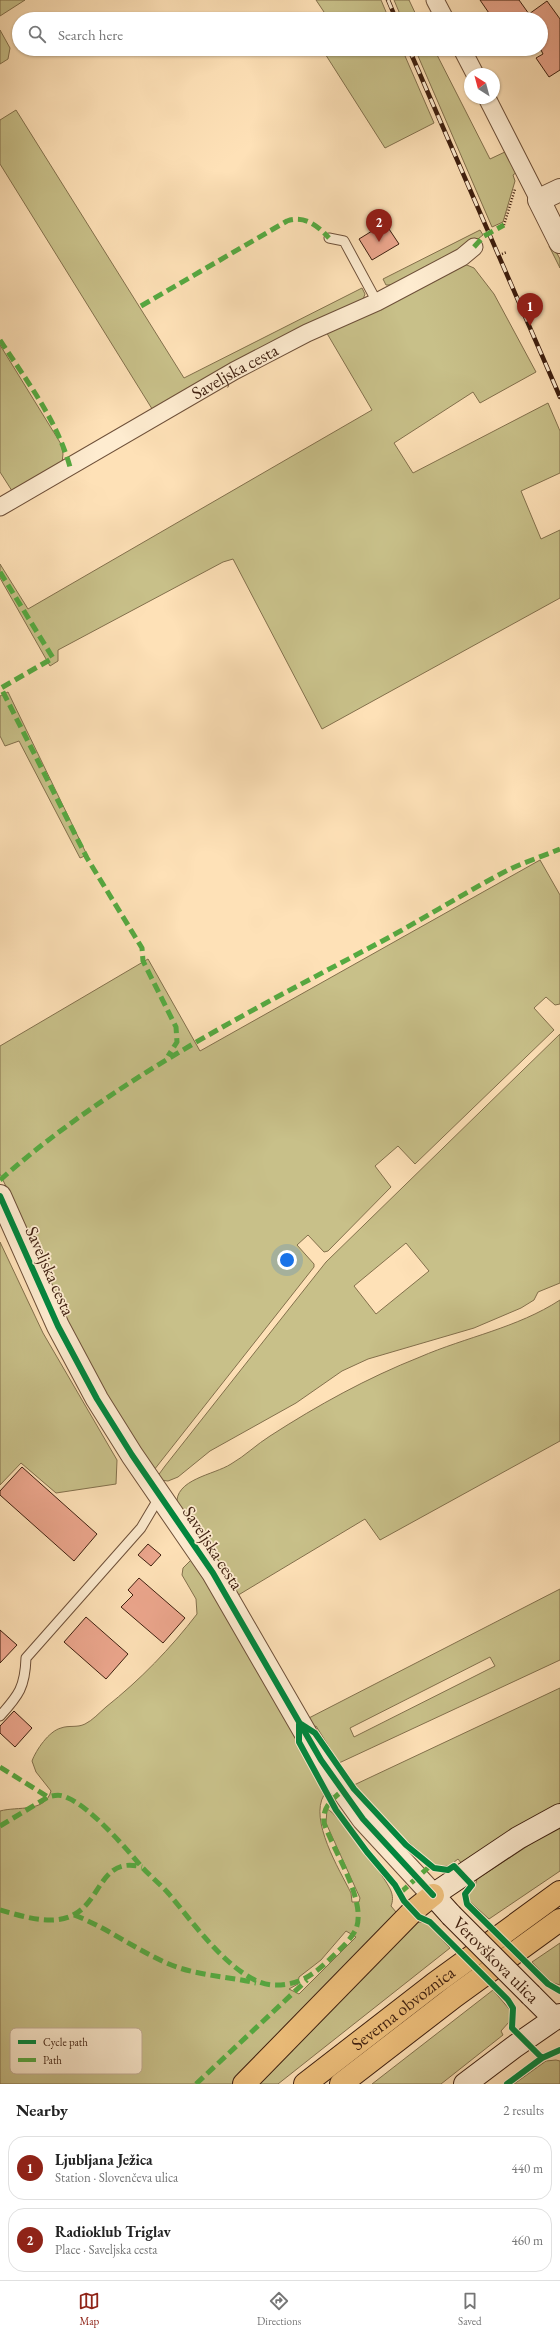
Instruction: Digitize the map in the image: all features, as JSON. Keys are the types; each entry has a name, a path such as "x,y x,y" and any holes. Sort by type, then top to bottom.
{"highway":[{"name":"Severna obvoznica","path":"305,2084 434,1984 560,1892"},
{"path":"244,2084 413,1911 433,1895"},
{"name":"Severna obvoznica","path":"341,2084 455,1996 560,1920"}],"street":[{"path":"435,0 441,12"},
{"path":"466,56 472,68"},
{"path":"490,104 560,242"},
{"path":"540,200 560,190"},
{"name":"Saveljska cesta","path":"0,506 234,371 307,333 377,302 462,257 474,247"},
{"name":"Saveljska cesta","path":"0,1196 75,1359 109,1418 213,1573 332,1777 364,1819 433,1895"},
{"path":"433,1895 518,1838 560,1815"},
{"name":"Verovškova ulica","path":"433,1895 531,1995 558,2019"},
{"path":"466,2084 514,2046 558,2019"}],"lane":[{"path":"329,238 344,241 377,302"},
{"path":"0,1716 19,1695 26,1674 26,1658 141,1528 160,1495"}],"path":[{"path":"504,225 516,186 516,177 526,173"}],"shaded area":[{"path":"0,0 25,0 0,16"},
{"path":"316,0 381,0 386,12 324,12"},
{"path":"394,0 409,0 415,12 399,12"},
{"path":"0,30 10,48 8,59 0,64"},
{"path":"326,56 405,56 434,123 385,148"},
{"path":"418,56 438,56 490,159 507,151 517,172 513,175 515,181 503,222 492,227"},
{"path":"16,110 184,378 362,288 365,294 362,302 154,412 0,164 0,120"},
{"path":"480,230 483,235 474,242 395,285 386,285 383,279"},
{"path":"552,244 560,259 560,268 549,246"},
{"path":"462,263 474,268 494,294 536,372 480,403 473,392 394,443 413,473 548,403 560,431 560,473 521,491 541,539 560,530 560,598 322,729 233,559 223,562 58,650 58,661 50,666 0,578 0,564 28,609 372,410 325,330"},
{"path":"0,345 61,444 63,454 62,463 14,494 0,472"},
{"path":"8,692 87,855 80,858 19,741 5,746 0,736 0,696"},
{"path":"540,860 560,895 560,1004 555,1005 546,997 534,1008 554,1030 415,1164 398,1146 375,1166 391,1187 328,1251 324,1252 308,1235 297,1245 314,1264 314,1267 154,1470 151,1471 67,1329 41,1259 0,1174 0,1046 148,959 200,1051"},
{"path":"560,1034 560,1283 538,1292 534,1300 521,1308 474,1328 368,1359 342,1371 296,1403 210,1451 178,1477 168,1481 160,1480 157,1477 165,1466 326,1262","holes":["406,1243 429,1271 376,1314 354,1286"]},
{"path":"0,1242 43,1333 117,1460 116,1484 56,1493 21,1463 0,1485"},
{"path":"560,1300 560,1441 380,1540 365,1519 235,1597 177,1505 178,1496 182,1489 196,1479 231,1464 265,1439 362,1383 437,1350 491,1332 526,1318 544,1310"},
{"path":"193,1558 293,1730 298,1745 324,1795 320,1805 320,1817 323,1831 333,1858 351,1893 352,1902 359,1902 360,1898 326,1823 327,1809 333,1813 351,1833 380,1873 391,1891 391,1906 396,1912 393,1918 235,2084 0,2084 0,1811 37,1806 48,1798 51,1791 36,1772 32,1761 48,1737 56,1730 64,1727 82,1725 93,1718 131,1686 154,1663 177,1639 197,1614 196,1599 182,1575 183,1568","holes":["346,1931 356,1937 299,1994 289,1989 298,1984 299,1977 321,1960"]},
{"path":"560,1589 560,1660 339,1763 316,1726 310,1729 305,1720","holes":["490,1657 495,1666 354,1737 350,1728"]},
{"path":"560,1688 560,1804 462,1864 458,1859 449,1866 436,1866 392,1828 354,1785"},
{"path":"560,1825 560,1871 489,1919 468,1900 468,1893 475,1886 477,1879"},
{"path":"417,1922 427,1923 450,1948 278,2084 253,2084"},
{"path":"560,1943 560,1985 550,1982 532,1962"},
{"path":"493,1990 510,2010 509,2022 501,2031 503,2035 441,2084 372,2084"},
{"path":"546,2061 560,2061 560,2084 514,2084"}],"building":[{"path":"480,0 519,0 528,12 488,12"},
{"path":"547,1 560,19 560,70 549,77 536,58 540,56 548,56 548,12 532,12"},
{"path":"385,223 399,244 372,260 359,239"},
{"path":"22,1467 97,1534 74,1561 0,1495 0,1491"},
{"path":"148,1544 161,1555 151,1566 138,1555"},
{"path":"139,1578 185,1618 163,1643 121,1607 133,1595 128,1590"},
{"path":"86,1617 128,1654 106,1679 64,1642"},
{"path":"0,1630 17,1645 0,1663"},
{"path":"14,1711 32,1728 15,1747 0,1733 0,1726"}],"railway":[{"path":"388,0 393,12"},
{"path":"412,56 560,397"}],"marked path":[{"path":"141,306 287,221 300,219 311,223 329,238"},
{"path":"474,247 484,236 504,225"},
{"path":"0,340 49,417 70,467"},
{"path":"0,572 53,658 1,688 87,858 142,948 143,961 176,1027 177,1042 168,1056"},
{"path":"0,1180 42,1145 87,1112 132,1081 178,1053 226,1025 388,938 508,870 560,849"},
{"path":"0,1767 48,1797"},
{"path":"0,1826 48,1797 60,1795 77,1803 87,1810 117,1839 144,1870 169,1894 215,1949 229,1962 244,1974 259,1982 282,1985 297,1982 316,1971 350,1939 355,1931 358,1920 354,1892 324,1823 324,1813 328,1805 342,1791"},
{"path":"0,1910 38,1919 57,1920 66,1918 75,1914 84,1907 110,1873 118,1868 128,1865 142,1867"},
{"path":"400,1893 430,1866"},
{"path":"74,1915 99,1926 169,1964 190,1971 256,1983"},
{"path":"196,2084 307,1980"}],"cycle path":[{"path":"0,1196 58,1326 97,1399 132,1455 213,1573 321,1760 363,1819 433,1895"},
{"path":"299,1724 299,1742 336,1810 367,1852 395,1885 404,1901 419,1917 430,1922 508,2000 513,2008 512,2028 542,2058"},
{"path":"301,1724 315,1733 354,1789 406,1845 434,1868 448,1870 454,1866 472,1885 465,1894 467,1904 548,1984 560,1991"},
{"path":"507,2084 542,2058 560,2050"}],"place":[{"name":"Radioklub Triglav","path":"379,242"},
{"name":"Ljubljana Ježica","path":"530,326"}]}
